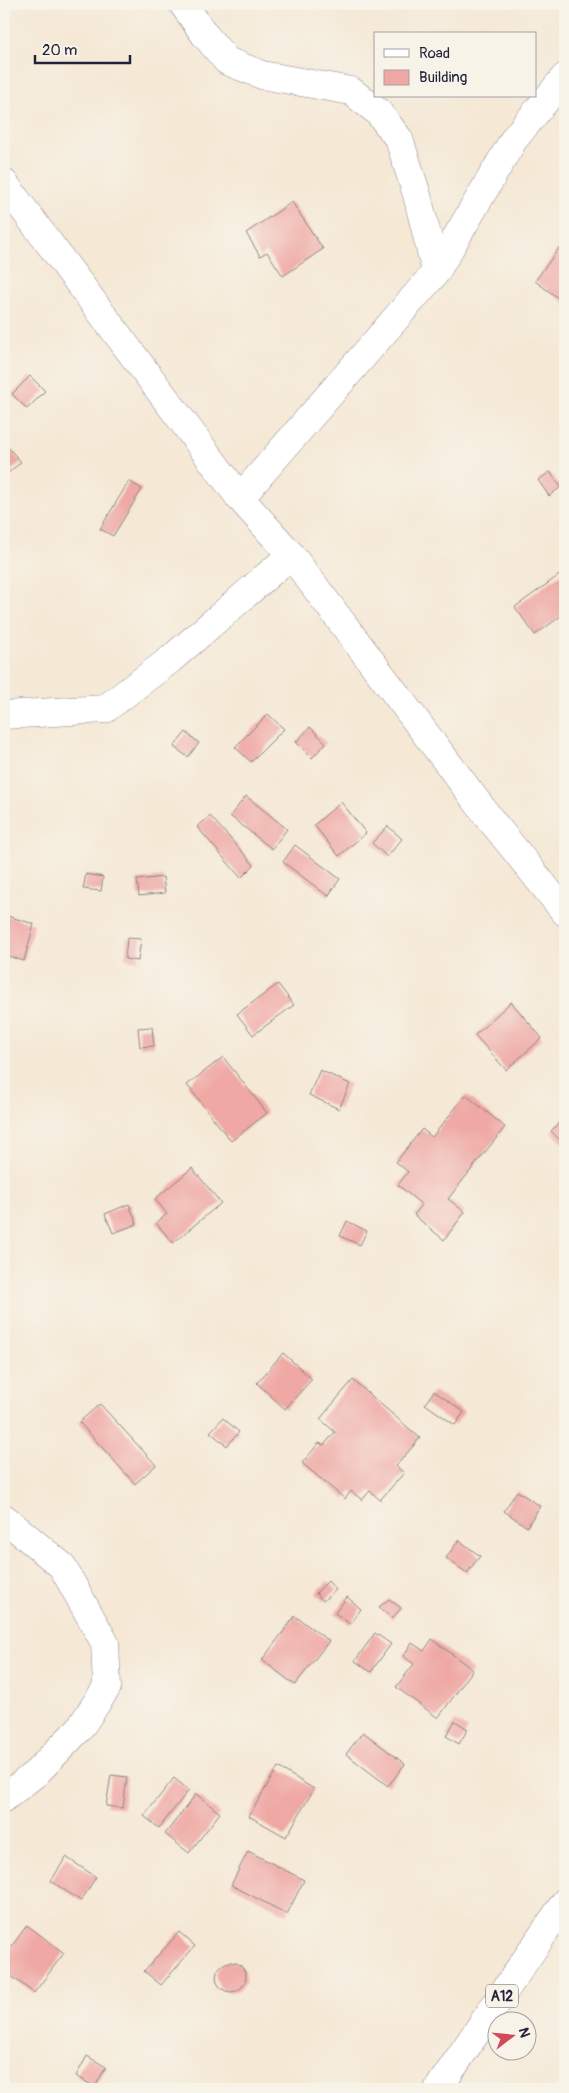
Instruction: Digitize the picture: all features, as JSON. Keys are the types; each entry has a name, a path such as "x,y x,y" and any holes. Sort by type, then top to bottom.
{"street":[{"path":"183,4 205,35 227,61 262,75 351,91 378,112 399,139 417,195 436,272"},
{"path":"240,498 436,272 514,140 565,77"},
{"path":"4,183 240,498 291,555 490,819 565,912"},
{"path":"4,715 105,709 171,659 291,555"},
{"path":"4,1518 62,1566 105,1643 107,1687 80,1728 36,1773 4,1798"},
{"name":"A12","path":"438,2089 565,1902"}],"building":[{"path":"292,202 323,249 283,276 267,252 260,256 246,233"},
{"path":"559,248 565,253 565,303 535,281"},
{"path":"30,376 45,391 27,409 12,394"},
{"path":"7,446 21,462 7,474 4,469 4,449"},
{"path":"550,472 561,487 549,496 538,480"},
{"path":"129,481 142,489 113,536 100,529"},
{"path":"565,571 565,613 535,635 515,607"},
{"path":"268,714 284,729 251,762 235,747"},
{"path":"310,727 326,743 312,758 296,742"},
{"path":"186,732 199,743 188,757 174,747"},
{"path":"246,796 287,829 272,849 230,816"},
{"path":"341,802 366,833 339,856 314,825"},
{"path":"210,816 254,865 241,878 197,827"},
{"path":"388,826 402,839 387,857 372,843"},
{"path":"295,845 340,879 328,896 283,862"},
{"path":"86,874 103,877 101,891 83,889"},
{"path":"163,877 165,893 139,896 137,880"},
{"path":"4,915 34,924 24,961 4,955"},
{"path":"127,938 141,939 138,961 125,959"},
{"path":"278,984 294,1005 253,1035 237,1014"},
{"path":"511,1002 542,1038 506,1070 475,1035"},
{"path":"152,1027 154,1046 140,1047 138,1028"},
{"path":"223,1057 267,1113 231,1141 187,1085"},
{"path":"320,1070 350,1084 339,1109 309,1095"},
{"path":"466,1095 505,1127 448,1199 465,1212 444,1240 414,1215 422,1205 398,1185 408,1172 396,1162 422,1129 432,1137"},
{"path":"565,1117 565,1145 551,1131"},
{"path":"192,1168 221,1203 173,1243 156,1223 167,1214 155,1199"},
{"path":"129,1204 137,1224 113,1233 105,1214"},
{"path":"347,1221 367,1231 360,1245 340,1236"},
{"path":"283,1353 312,1379 285,1409 257,1383"},
{"path":"353,1380 420,1438 396,1466 404,1473 380,1500 370,1491 362,1500 351,1491 345,1499 302,1463 319,1443 324,1445 335,1432 320,1419"},
{"path":"434,1391 464,1412 455,1425 425,1404"},
{"path":"100,1404 156,1465 135,1484 79,1422"},
{"path":"223,1418 239,1432 227,1446 210,1432"},
{"path":"517,1491 540,1506 527,1527 504,1511"},
{"path":"459,1540 480,1556 467,1573 446,1558"},
{"path":"328,1581 336,1590 323,1601 316,1593"},
{"path":"347,1597 361,1609 350,1624 335,1613"},
{"path":"389,1599 401,1608 392,1619 379,1607"},
{"path":"295,1616 329,1641 295,1685 262,1660"},
{"path":"375,1633 391,1644 371,1672 355,1661"},
{"path":"432,1639 473,1670 438,1718 396,1687 414,1664 403,1656 412,1643 424,1651"},
{"path":"455,1721 468,1729 459,1744 446,1736"},
{"path":"363,1732 405,1764 388,1786 346,1754"},
{"path":"278,1767 314,1789 286,1837 249,1816"},
{"path":"111,1775 127,1777 123,1808 106,1806"},
{"path":"174,1778 189,1790 159,1828 144,1816"},
{"path":"196,1794 220,1813 189,1853 165,1834"},
{"path":"248,1851 304,1880 287,1914 231,1885"},
{"path":"66,1857 96,1877 81,1901 51,1881"},
{"path":"27,1925 64,1953 34,1993 4,1971 4,1957"},
{"path":"179,1932 195,1946 161,1985 144,1971"},
{"path":"231,1962 237,1963 245,1971 245,1983 237,1991 231,1992 225,1991 217,1983 216,1977 217,1971 225,1963"},
{"path":"87,2056 106,2067 95,2087 76,2076"}]}
